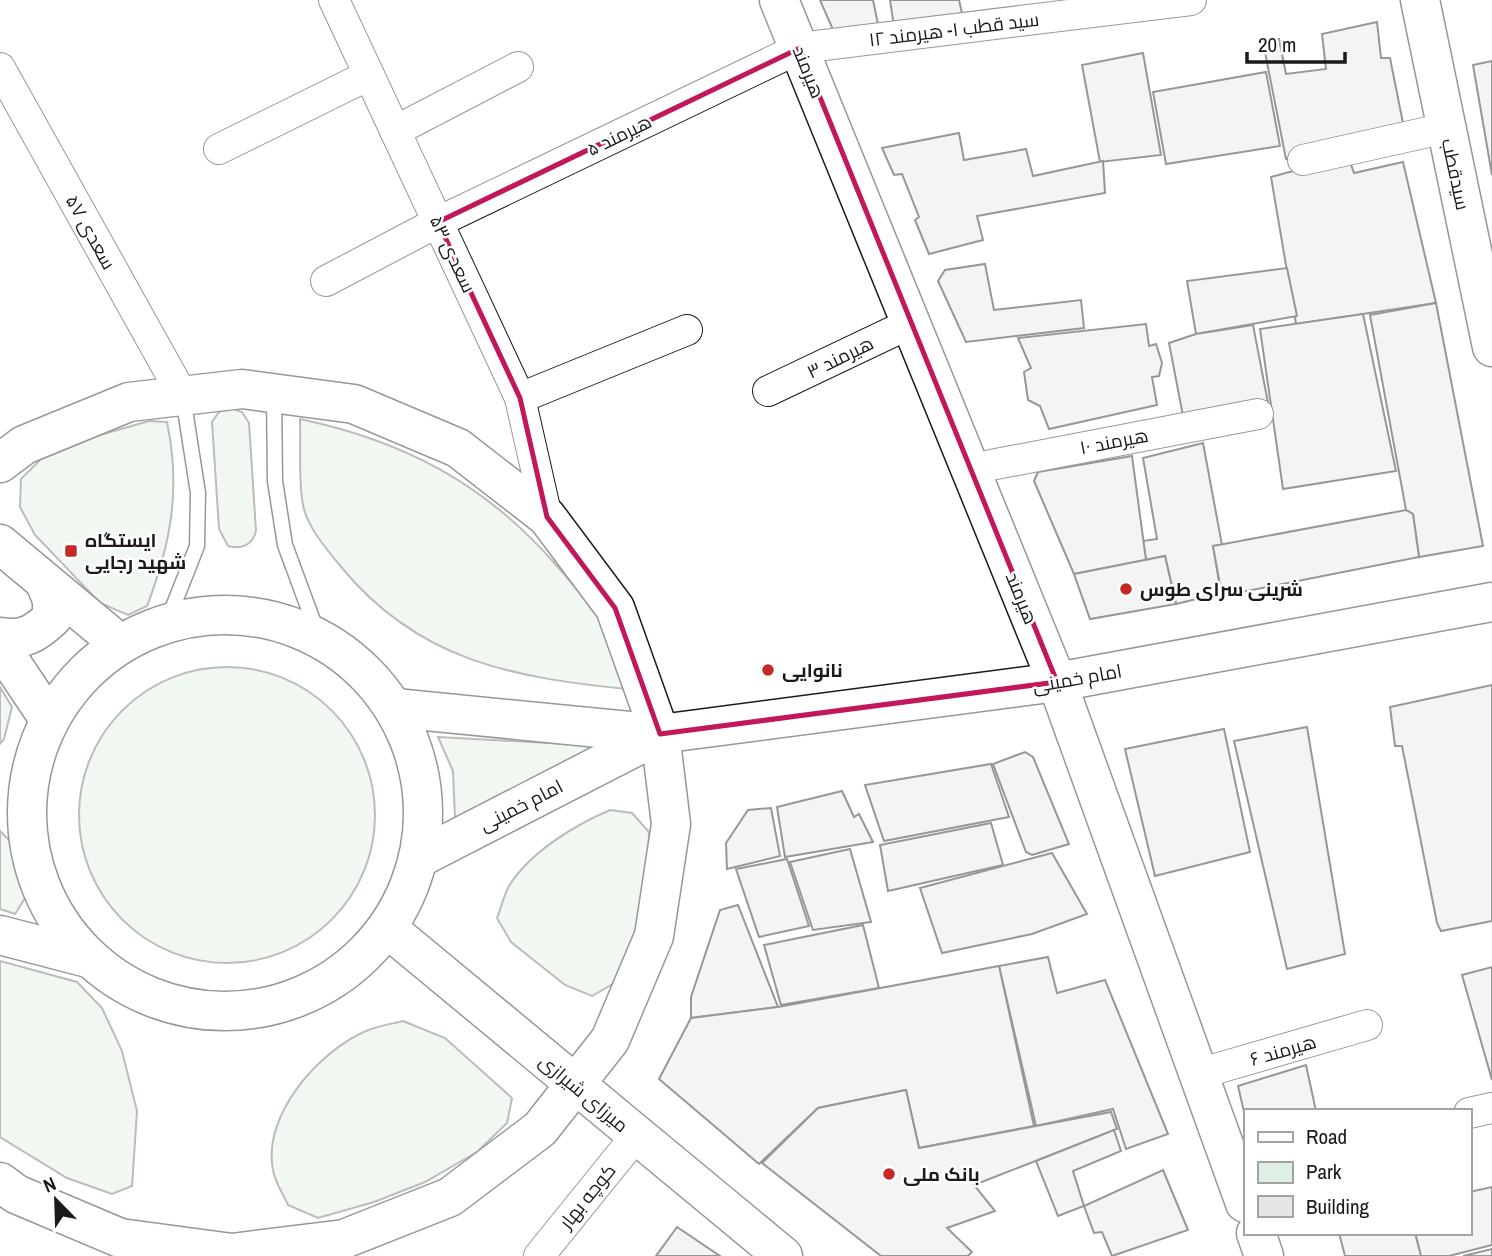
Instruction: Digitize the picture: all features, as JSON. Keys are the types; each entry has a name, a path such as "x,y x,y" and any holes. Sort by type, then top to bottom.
{"main road":[{"name":"هیرمند","path":"779,0 1057,682 1244,1200"},
{"name":"سیدقطب","path":"1420,0 1492,347"},
{"path":"0,463 24,445 129,402 242,389 354,404 458,448 547,517 615,608 660,734 671,824 654,936 610,1040 540,1129 450,1197 344,1240 232,1253 120,1238 16,1194 0,1182"},
{"path":"0,544 120,644"},
{"path":"0,637 18,640 37,633 52,618 52,600 45,582"},
{"name":"امام خمینی","path":"395,708 660,734 1057,682 1492,602"},
{"path":"219,614 271,619 319,637 362,667 395,708 416,755 424,806 419,858 406,895 387,928 358,961 322,986 282,1003 231,1012 179,1006 131,989 88,958 55,918 33,871 15,778 49,719 79,677 120,644 167,622 219,614"},
{"path":"0,646 49,719"},
{"name":"امام خمینی","path":"419,858 660,734"},
{"name":"میرزای شیرازی","path":"387,928 783,1256"},
{"path":"0,934 88,958"},
{"path":"1257,1235 1264,1256"}],"street":[{"name":"سعدی ۵۳","path":"334,0 520,398 547,517"},
{"name":"سید قطب ۱- هیرمند ۱۲","path":"800,48 1191,0"},
{"name":"هیرمند ۵","path":"326,281 438,222 800,48"},
{"path":"395,131 518,67"},
{"name":"سعدی ۵۷","path":"0,68 183,396"},
{"path":"219,149 369,75"},
{"path":"1303,160 1446,128"},
{"name":"هیرمند ۳","path":"768,391 911,323"},
{"path":"520,398 687,330"},
{"name":"هیرمند ۱۰","path":"970,469 1258,414"},
{"name":"هیرمند ۶","path":"1199,1074 1367,1025"},
{"path":"1471,1113 1492,1108"},
{"name":"کوچه بهار","path":"539,1256 636,1136"}],"lane":[{"path":"274,393 275,481 285,545 319,637"},
{"path":"167,622 197,546 198,493 183,396"}],"highlighted area":[{"path":"800,48 1057,682 660,734 615,608 547,517 520,398 438,222"}],"green space":[{"path":"230,408 242,412 249,423 256,531 250,543 238,547 228,546 219,529 212,422 219,412"},
{"path":"300,419 338,428 408,454 472,489 501,511 556,565 594,612 608,636 626,689 544,678 470,659 436,644 403,624 372,599 342,568 313,530 305,513 301,484"},
{"path":"149,421 167,422 173,470 171,516 168,538 147,606 128,615 100,603 35,535 20,507 21,479 41,459 100,435"},
{"path":"227,667 256,670 284,678 309,692 332,710 350,733 364,758 372,786 375,815 372,844 364,872 350,897 332,920 309,938 284,952 256,960 227,963 198,960 170,952 145,938 122,920 104,897 90,872 82,844 79,815 82,786 90,758 104,733 122,710 145,692 170,678 198,670"},
{"path":"0,687 12,707 4,739 0,744"},
{"path":"438,737 604,746 455,818 453,771"},
{"path":"610,810 632,813 649,832 648,873 637,935 618,981 592,996 565,985 511,942 497,918 509,886 529,862 582,823"},
{"path":"0,831 11,842 25,898 15,914 0,909"},
{"path":"0,961 77,982 102,1008 122,1051 137,1111 132,1186 112,1194 67,1178 0,1137"},
{"path":"403,1021 445,1038 512,1098 507,1123 477,1152 425,1182 374,1202 318,1218 288,1205 274,1174 272,1149 276,1128 285,1107 313,1069 330,1053 366,1031"}],"building":[{"path":"820,0 873,0 880,34 837,39"},
{"path":"890,0 959,0 964,22 895,33"},
{"path":"1377,22 1381,58 1390,58 1405,133 1286,159 1263,42 1279,39 1286,74 1326,69 1322,34"},
{"path":"1143,53 1161,155 1100,162 1082,65"},
{"path":"1492,61 1492,175 1473,65"},
{"path":"1266,72 1280,146 1166,164 1153,92"},
{"path":"959,133 964,160 1026,149 1033,176 1103,161 1105,193 977,216 983,240 929,254 915,220 919,217 902,174 894,175 882,148"},
{"path":"1348,156 1354,173 1403,162 1436,303 1296,324 1271,177"},
{"path":"985,264 994,310 1081,300 1084,328 966,342 938,281 945,270"},
{"path":"1287,268 1297,316 1196,334 1187,281"},
{"path":"1436,303 1483,546 1419,557 1413,514 1406,510 1370,315"},
{"path":"1363,314 1396,471 1283,489 1260,329"},
{"path":"1146,324 1149,346 1156,344 1162,363 1159,376 1152,377 1157,405 1049,429 1040,406 1028,400 1024,372 1031,368 1018,338"},
{"path":"1253,325 1269,408 1184,421 1169,343 1196,334"},
{"path":"1203,443 1222,545 1213,546 1221,593 1176,604 1165,556 1146,560 1143,541 1157,539 1143,458"},
{"path":"1132,456 1146,560 1074,574 1034,481 1038,472"},
{"path":"1406,510 1413,514 1419,557 1222,596 1213,546"},
{"name":"شرینی سرای طوس","path":"1165,556 1176,604 1090,619 1074,574"},
{"path":"1492,685 1492,921 1441,931 1437,923 1402,746 1395,746 1390,707"},
{"path":"1307,727 1345,954 1287,969 1234,741"},
{"path":"1224,729 1250,852 1155,876 1125,749"},
{"path":"1025,752 1033,757 1069,844 1032,855 1026,852 993,764"},
{"path":"991,764 1009,817 884,841 865,785"},
{"path":"842,791 854,817 859,814 873,842 785,857 777,807"},
{"path":"771,808 780,856 727,869 726,843 748,810"},
{"path":"991,823 1003,865 888,891 880,845"},
{"path":"850,849 871,922 813,930 790,862"},
{"path":"1052,853 1087,914 1032,934 942,953 920,888"},
{"path":"787,859 809,926 759,937 736,869"},
{"path":"738,905 778,1007 691,1018 691,997 720,910"},
{"path":"863,925 879,988 781,1005 764,945"},
{"path":"1048,957 1057,993 1105,980 1168,1134 1126,1149 1113,1109 1036,1126 999,966"},
{"path":"999,966 1034,1126 919,1148 906,1090 818,1108 759,1164 659,1079 691,1018 778,1007"},
{"path":"1492,967 1492,1080 1462,975"},
{"path":"1306,1065 1316,1109 1244,1109 1244,1112 1238,1086"},
{"name":"بانک ملی","path":"906,1090 919,1148 1111,1112 1117,1129 974,1185 995,1211 947,1228 972,1252 968,1256 881,1256 762,1163 818,1108"},
{"path":"1114,1130 1121,1151 1073,1171 1084,1206 1058,1216 1036,1161"},
{"path":"1163,1170 1188,1230 1112,1256 1102,1232 1094,1233 1084,1206"},
{"path":"1492,1187 1492,1245 1449,1256 1421,1256 1416,1235 1471,1235 1471,1192"},
{"path":"677,1227 720,1256 656,1256"},
{"path":"1340,1235 1416,1235 1421,1256 1345,1256"},
{"path":"1492,1249 1492,1256 1463,1256"}],"place":[{"name":"ایستگاه شهید رجایی","path":"71,551"},
{"name":"شرینی سرای طوس","path":"1126,589"},
{"name":"نانوایی","path":"768,670"},
{"name":"بانک ملی","path":"889,1174"}]}
